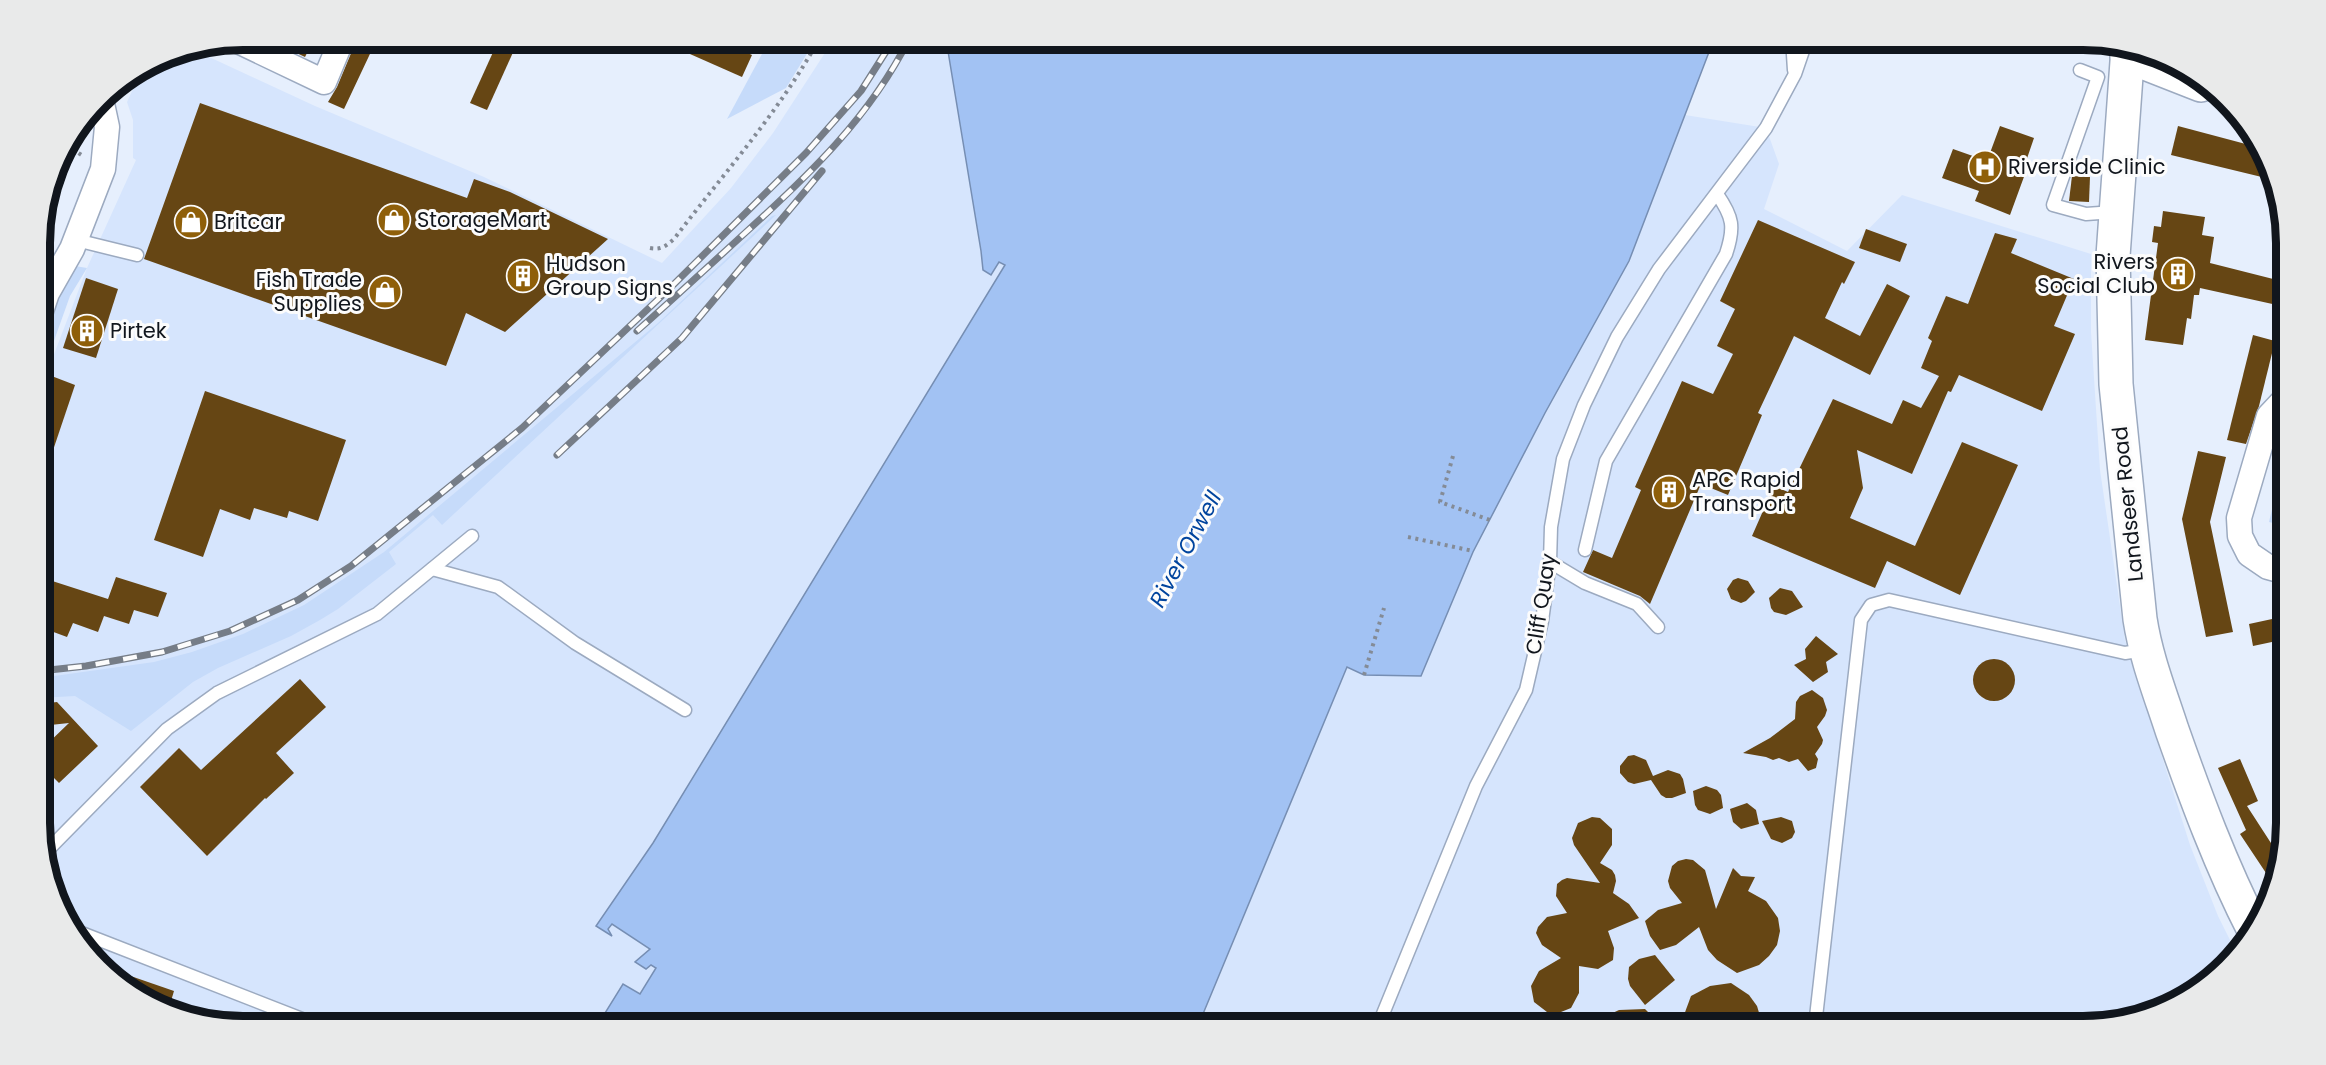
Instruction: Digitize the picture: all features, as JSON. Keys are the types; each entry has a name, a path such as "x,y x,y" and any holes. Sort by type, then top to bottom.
{"street":[{"path":"257,50 324,82 337,50"},
{"name":"Landseer Road","path":"2127,54 2113,256 2116,384 2145,650 2194,794 2250,921"},
{"path":"2145,60 2183,77"},
{"path":"50,288 76,240 103,169 106,127 103,109"},
{"path":"2276,409 2269,416 2239,518 2240,536 2249,554 2268,567 2276,569"}],"lane":[{"path":"1793,50 1794,74"},
{"name":"Cliff Quay","path":"1382,1015 1476,786 1526,690 1542,621 1550,562 1551,527 1563,459 1584,405 1617,337 1659,269 1766,128 1794,74 1803,50"},
{"path":"2080,70 2098,77 2053,205 2086,214 2115,212"},
{"name":"Cliff Quay","path":"1585,550 1606,461 1726,254 1732,234 1728,210 1717,194"},
{"path":"76,240 137,255"},
{"path":"51,847 167,729 217,693 377,614 472,536"},
{"path":"1550,562 1585,583 1637,604 1658,627"},
{"path":"432,569 498,587 575,643 685,710"},
{"path":"1816,1015 1861,620 1871,604 1889,600 2125,652 2145,650"},
{"path":"85,934 294,1016"}],"path":[{"path":"650,248 665,247 674,238 772,113 813,50"},
{"path":"1453,456 1440,502 1490,520"},
{"path":"1408,537 1473,552"},
{"path":"1364,675 1384,608"}],"shaded area":[{"path":"764,50 809,50 786,88 727,119"},
{"path":"827,50 948,50 983,270 999,262 1005,264 653,843 596,926 611,935 608,929 612,924 651,949 636,962 656,968 640,994 623,984 603,1016 243,1016 205,1012 169,1001 125,976 89,940 75,919 64,896 51,848 50,365 87,268 136,160 133,158 133,120 127,102 136,81 157,69 202,54 315,106 484,177 662,263 731,188 773,133"},
{"path":"1685,115 1766,128 1779,164 1764,209 1847,251 1902,195 2091,254 2091,332 2100,470 2125,640 2190,845 2218,916 2233,945 2211,968 2169,996 2121,1012 2096,1015 1203,1015 1347,667 1364,675 1473,551 1545,413 1629,261"},
{"path":"776,215 442,525 433,515 389,552 396,564 338,609 291,636 218,668 193,682 131,731 75,696 50,697 50,677 154,662 192,652 243,634 304,605 384,552 658,323 772,216"},
{"path":"75,266 87,268 70,296 50,352 50,319 66,275"},
{"path":"2276,493 2276,524 2269,522"}],"water":[{"name":"River Orwell","path":"948,50 1710,50 1629,261 1545,413 1473,552 1421,676 1364,675 1347,667 1202,1015 603,1016 623,984 640,994 656,968 651,965 646,969 635,962 650,949 612,924 608,929 612,936 596,926 653,843 1005,265 999,262 991,275 983,270"}],"building":[{"path":"290,50 308,50 305,57"},
{"path":"352,50 372,50 344,109 328,102"},
{"path":"494,50 514,50 487,110 470,103"},
{"path":"681,50 741,50 752,55 742,77"},
{"path":"200,103 467,198 474,179 510,192 608,239 505,332 466,313 446,366 144,259"},
{"name":"Riverside Clinic","path":"2000,126 2034,138 2022,173 2025,174 2010,215 1975,201 1979,191 1942,178 1953,149 1987,161"},
{"path":"2178,126 2251,145 2265,178 2171,155"},
{"path":"2072,176 2090,177 2089,202 2069,201"},
{"name":"Rivers Social Club","path":"2163,211 2205,217 2202,235 2214,237 2210,263 2276,280 2276,305 2200,288 2199,295 2194,295 2191,319 2187,318 2183,345 2145,340 2158,243 2152,242 2154,226 2161,227"},
{"path":"1758,220 1855,262 1844,284 1842,282 1825,318 1860,336 1887,284 1910,296 1870,375 1794,336 1758,413 1762,415 1728,495 1701,484 1650,604 1640,596 1583,572 1593,550 1612,558 1641,490 1635,487 1682,381 1713,394 1733,354 1717,346 1735,309 1720,301"},
{"path":"1866,229 1907,244 1900,262 1859,248"},
{"path":"1995,233 2017,239 2011,253 2074,279 2054,326 2075,334 2042,411 1959,375 1951,392 1948,391 1912,474 1857,450 1863,488 1850,518 1915,546 1962,442 2018,465 1960,595 1887,561 1875,588 1752,536 1774,486 1788,492 1833,399 1892,424 1903,400 1921,408 1939,376 1921,368 1932,341 1928,338 1946,296 1968,304"},
{"name":"Pirtek","path":"86,278 118,289 96,358 63,348"},
{"path":"2253,335 2275,341 2259,406 2246,444 2227,440"},
{"path":"50,375 75,385 50,459"},
{"path":"205,391 346,440 318,521 289,511 287,518 254,508 250,520 220,509 203,557 154,540"},
{"path":"2198,451 2226,457 2210,522 2233,632 2206,637 2182,519"},
{"path":"116,577 167,593 158,617 134,610 129,624 104,616 98,632 73,623 67,637 50,631 50,580 108,599"},
{"path":"1738,578 1748,581 1755,592 1741,603 1731,599 1727,589 1733,580"},
{"path":"1780,588 1792,591 1803,607 1786,615 1774,612 1769,598"},
{"path":"2276,618 2276,641 2253,646 2249,624"},
{"path":"1816,636 1838,654 1826,662 1828,672 1813,682 1794,665 1806,659 1805,649"},
{"path":"1994,659 2009,665 2015,680 2009,695 1994,701 1979,695 1973,680 1979,665"},
{"path":"300,679 326,707 276,753 294,773 265,798 207,856 140,787 179,748 201,770"},
{"path":"1812,690 1823,698 1827,710 1817,727 1823,740 1815,754 1818,759 1816,768 1808,771 1798,759 1789,762 1779,758 1773,760 1743,753 1770,738 1795,719 1796,702 1800,696"},
{"path":"57,702 98,746 59,783 50,774 50,741 69,723 50,725 50,703"},
{"path":"1634,755 1646,760 1653,776 1668,770 1680,774 1686,793 1666,798 1661,795 1651,780 1634,784 1628,782 1620,773 1620,766 1628,756"},
{"path":"2240,759 2258,801 2247,806 2274,848 2268,876 2240,834 2246,830 2218,768"},
{"path":"1706,786 1717,790 1721,795 1723,808 1710,814 1698,810 1693,791"},
{"path":"1747,803 1756,810 1759,824 1741,829 1733,822 1730,809"},
{"path":"1592,817 1600,818 1612,829 1612,845 1600,863 1612,870 1615,875 1613,893 1629,904 1639,918 1608,931 1614,948 1613,960 1598,969 1579,966 1579,993 1571,1008 1556,1014 1547,1012 1534,1002 1531,986 1539,971 1561,958 1542,945 1536,933 1547,917 1567,913 1556,896 1557,884 1562,880 1567,878 1600,883 1574,845 1572,838 1578,823"},
{"path":"1781,817 1792,821 1795,832 1792,838 1782,843 1771,839 1762,821"},
{"path":"1686,859 1693,860 1705,870 1716,909 1733,868 1741,876 1755,877 1748,891 1766,901 1778,918 1780,931 1777,945 1759,965 1737,973 1717,960 1708,950 1699,927 1676,945 1660,950 1650,936 1645,921 1658,910 1682,903 1670,888 1668,881 1672,866"},
{"path":"1655,955 1675,980 1645,1005 1630,986 1629,967 1639,959"},
{"path":"121,973 174,991 171,1002 169,1001 146,990"},
{"path":"1731,983 1749,995 1757,1006 1760,1015 1684,1015 1691,996 1710,986"},
{"path":"1645,1009 1651,1015 1608,1015 1619,1010"}],"railway":[{"path":"50,670 86,666 162,652 230,631 298,600 351,566 522,428 668,290 806,153 861,91 887,50"},
{"path":"637,331 815,167 876,94 903,50"},
{"path":"557,455 682,338 822,171"}],"place":[{"name":"Riverside Clinic","path":"1985,167"},
{"name":"StorageMart","path":"394,220"},
{"name":"Britcar","path":"191,222"},
{"name":"Rivers Social Club","path":"2178,274"},
{"name":"Hudson Group Signs","path":"523,276"},
{"name":"Fish Trade Supplies","path":"385,292"},
{"name":"Pirtek","path":"87,331"},
{"name":"APC Rapid Transport","path":"1669,492"}]}
